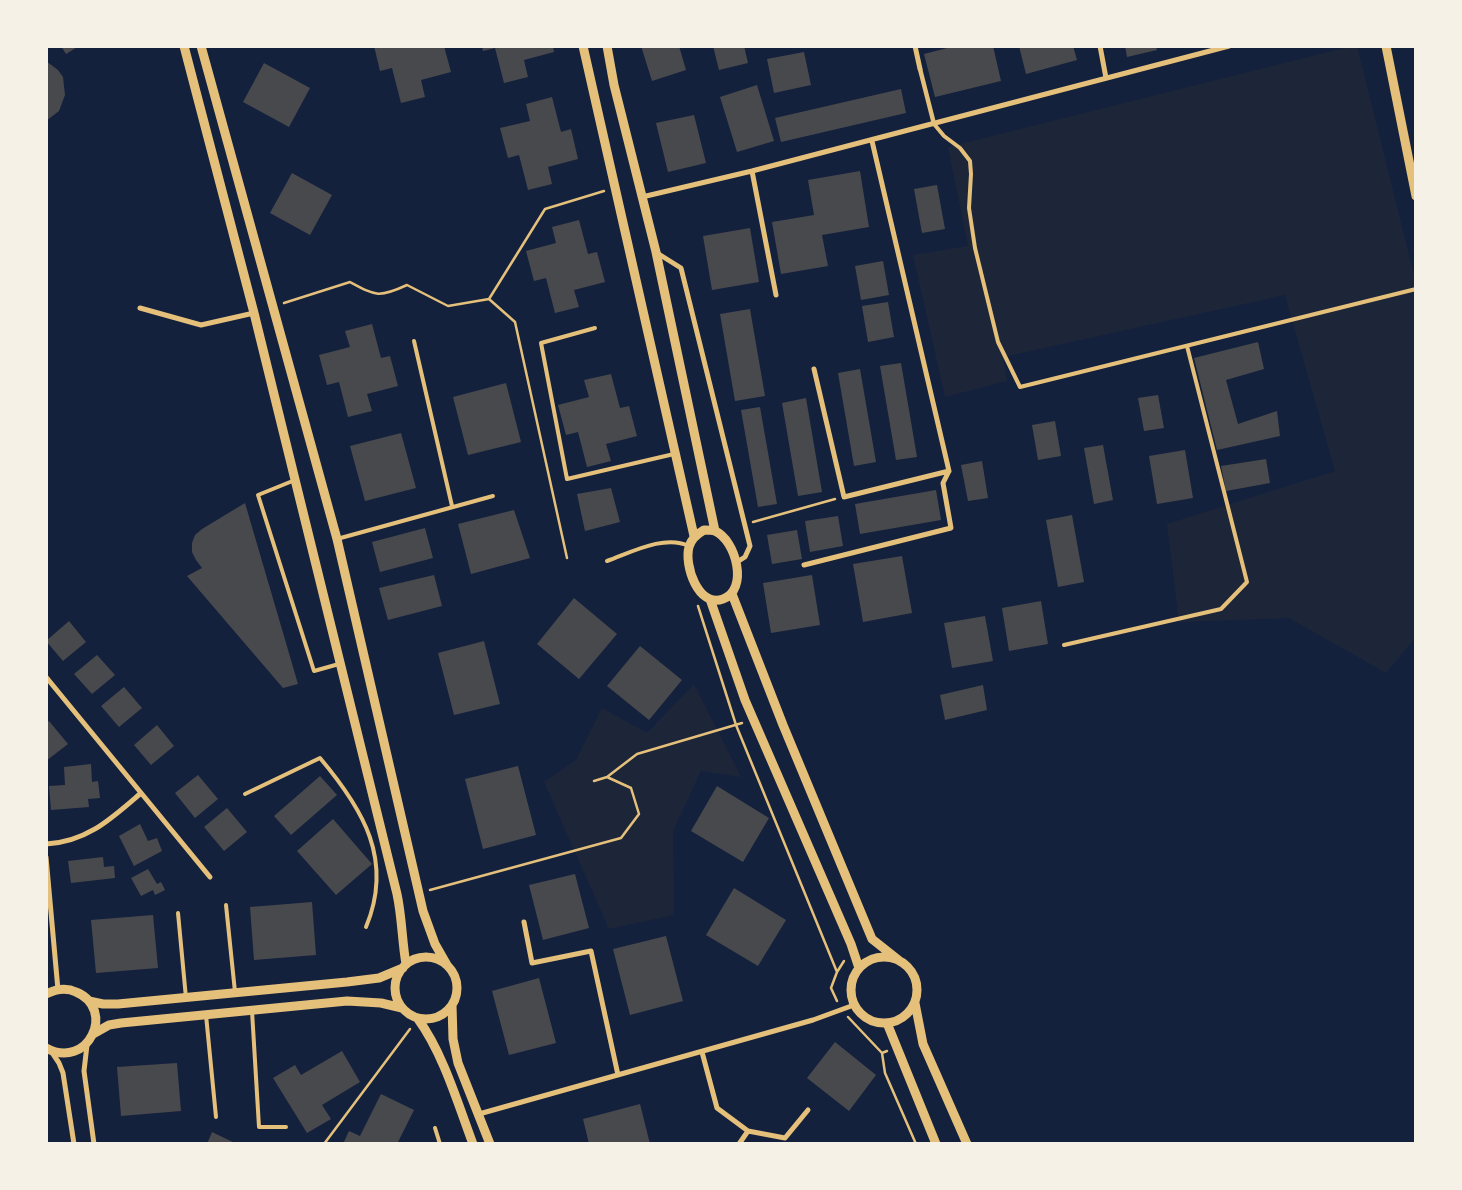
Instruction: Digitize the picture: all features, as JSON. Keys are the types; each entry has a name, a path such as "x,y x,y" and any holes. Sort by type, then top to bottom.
{"street":[{"path":"184,46 254,313 401,913 404,966 397,976 395,985 397,999 409,1015 427,1020 437,1018 446,1013 452,1005 456,997 456,982 453,973 434,944 423,911 337,539 201,46"},
{"path":"583,46 694,536"},
{"path":"607,46 614,85 656,252 715,531"},
{"path":"915,46 934,124"},
{"path":"1100,46 1106,78"},
{"path":"642,197 752,172 1229,46"},
{"path":"1386,46 1416,196"},
{"path":"804,565 951,528 942,483 949,471 872,141"},
{"path":"752,172 776,295"},
{"path":"656,252 681,268 750,546 745,556 736,562"},
{"path":"140,308 201,325 254,313"},
{"path":"814,369 844,497 949,471"},
{"path":"704,530 715,531 728,542 736,562 736,586 732,594 722,600 710,599 699,591 693,582 688,561 689,546 694,536 704,530"},
{"path":"732,594 787,734 872,939 901,962 913,975 917,984 915,1003 923,1044 966,1144"},
{"path":"710,599 753,720 851,944 859,968"},
{"path":"46,676 210,877"},
{"path":"46,844 72,841 88,834 114,816 141,793"},
{"path":"46,857 58,990"},
{"path":"524,922 532,963 591,951 618,1076"},
{"path":"46,994 67,989 77,992 89,1001 110,1004 379,978 415,959 424,957 438,960 447,965"},
{"path":"901,962 886,957 865,963 859,968 851,986 854,1005 868,1019 877,1023 887,1023 904,1017 915,1003"},
{"path":"89,1001 95,1015 96,1025 85,1053 84,1071 94,1144"},
{"path":"93,1034 109,1025 121,1023 347,1002 381,1003 402,1008"},
{"path":"452,1005 453,1039 458,1062 490,1144"},
{"path":"478,1114 813,1020 854,1005"},
{"path":"418,1019 428,1032 436,1049 473,1144"},
{"path":"887,1023 936,1144"},
{"path":"49,1049 60,1053 70,1053 80,1049 88,1042"},
{"path":"49,1049 59,1063 63,1073 74,1144"},
{"path":"702,1052 717,1108 748,1131 785,1138 808,1110"},
{"path":"739,1144 748,1131"}],"lane":[{"path":"934,124 944,136 960,148 970,161 969,208 975,248 998,342 1020,387 1416,289"},
{"path":"595,328 541,343 567,479 676,454"},
{"path":"414,342 452,506"},
{"path":"1064,645 1221,609 1246,582 1187,346"},
{"path":"295,480 258,496 314,671 340,664"},
{"path":"337,539 493,496"},
{"path":"607,561 655,543 682,543 689,546"},
{"path":"245,794 320,758 351,798 362,817 372,842 378,868 378,884 372,913 366,927"},
{"path":"372,842 384,839"},
{"path":"226,905 235,993"},
{"path":"178,913 186,998"},
{"path":"252,1011 259,1128 286,1126"},
{"path":"206,1015 216,1117"},
{"path":"435,1128 440,1144"}],"path":[{"path":"273,306 350,282 373,294 391,293 407,285 448,306 488,299 545,209 608,190 616,190"},
{"path":"488,299 515,322 567,558"},
{"path":"744,524 844,497"},
{"path":"594,781 606,777 637,754 753,720"},
{"path":"419,893 621,838 639,814 631,788 606,777"},
{"path":"324,1144 418,1019"},
{"path":"882,1053 885,1073 916,1144"}],"shaded area":[{"path":"1357,46 1416,283 1416,637 1386,673 1289,618 1179,622 1167,524 1335,471 1285,295 1003,357 1007,381 945,397 913,255 968,246 948,147"},
{"path":"694,684 741,777 701,771 673,831 674,915 609,929 544,782 576,760 602,708 647,733"}],"building":[{"path":"61,46 79,46 66,54"},
{"path":"374,46 444,46 451,72 421,80 425,97 401,103 392,68 380,71"},
{"path":"482,46 553,46 554,52 524,60 528,77 504,83 495,48 483,51"},
{"path":"641,46 679,46 686,70 652,81"},
{"path":"713,46 744,46 748,63 719,70"},
{"path":"955,46 993,46 1001,81 935,97 924,54"},
{"path":"1019,46 1073,46 1077,60 1026,74"},
{"path":"1125,46 1156,46 1157,50 1127,57"},
{"path":"804,52 811,85 774,93 767,59"},
{"path":"46,61 58,70 63,77 65,95 59,111 46,121"},
{"path":"264,63 310,88 289,127 243,102"},
{"path":"757,85 774,141 737,152 720,97"},
{"path":"901,89 906,113 781,142 775,118"},
{"path":"552,97 561,132 571,129 578,159 548,167 552,184 528,190 519,155 508,158 500,128 530,121 526,104"},
{"path":"694,115 706,163 668,172 656,123"},
{"path":"860,171 869,227 822,235 828,266 781,274 772,222 814,215 808,180"},
{"path":"292,173 332,195 310,235 270,213"},
{"path":"937,185 945,229 922,233 914,189"},
{"path":"579,220 588,254 597,252 605,282 574,290 579,307 555,313 546,278 534,281 526,251 556,243 552,227"},
{"path":"750,228 759,282 712,290 703,236"},
{"path":"883,261 889,295 861,300 855,266"},
{"path":"888,302 894,337 868,342 862,306"},
{"path":"750,309 765,396 735,401 720,314"},
{"path":"372,324 381,358 390,356 398,386 367,394 372,411 348,417 339,382 327,385 319,355 350,347 345,331"},
{"path":"1258,342 1264,369 1226,380 1238,424 1277,411 1280,436 1217,450 1194,358"},
{"path":"901,363 917,457 896,460 880,366"},
{"path":"860,369 876,462 854,466 838,373"},
{"path":"611,374 620,408 629,406 637,436 606,444 611,461 587,467 578,432 566,435 558,405 589,397 584,380"},
{"path":"506,383 521,442 468,455 453,397"},
{"path":"1158,395 1164,428 1144,431 1138,398"},
{"path":"806,398 822,492 798,496 782,403"},
{"path":"760,407 777,504 758,507 741,410"},
{"path":"1055,421 1061,456 1038,460 1032,425"},
{"path":"401,433 416,488 365,501 350,446"},
{"path":"1103,445 1113,500 1094,504 1084,448"},
{"path":"1185,450 1193,498 1157,504 1149,456"},
{"path":"1266,459 1270,483 1226,491 1221,466"},
{"path":"982,461 988,498 968,501 961,465"},
{"path":"611,488 620,522 585,531 577,494"},
{"path":"936,490 941,520 860,534 855,504"},
{"path":"245,503 298,684 283,688 187,576 202,568 192,552 192,543 195,535"},
{"path":"514,510 530,558 471,574 458,524"},
{"path":"1072,515 1084,582 1058,587 1046,520"},
{"path":"838,516 843,546 810,552 805,521"},
{"path":"425,528 433,558 380,572 372,542"},
{"path":"797,530 802,559 772,564 767,535"},
{"path":"902,556 912,613 863,622 853,564"},
{"path":"434,575 442,606 388,620 379,588"},
{"path":"812,575 820,625 771,633 763,583"},
{"path":"574,598 617,634 579,679 537,644"},
{"path":"1041,601 1048,644 1009,651 1002,608"},
{"path":"985,616 993,661 952,668 944,623"},
{"path":"69,621 86,642 63,661 46,641"},
{"path":"484,641 500,704 454,715 438,653"},
{"path":"640,646 682,680 649,720 607,686"},
{"path":"97,655 115,675 92,694 74,674"},
{"path":"983,685 987,710 945,720 940,695"},
{"path":"124,687 142,708 119,727 101,706"},
{"path":"49,721 68,744 46,761 46,723"},
{"path":"157,725 174,746 151,765 134,745"},
{"path":"91,764 92,782 98,781 100,798 88,799 89,807 51,810 49,786 65,785 64,767"},
{"path":"518,766 536,835 483,849 465,779"},
{"path":"198,775 218,799 195,818 175,793"},
{"path":"320,776 337,795 291,835 274,816"},
{"path":"717,786 769,818 743,862 691,831"},
{"path":"227,808 247,832 224,851 204,827"},
{"path":"333,819 372,864 336,895 297,851"},
{"path":"140,824 148,841 157,838 162,851 134,866 119,836"},
{"path":"103,857 104,867 114,866 115,878 71,883 68,861"},
{"path":"148,869 157,884 161,882 165,890 155,895 153,890 141,896 131,878"},
{"path":"575,874 589,928 543,940 529,885"},
{"path":"734,888 786,920 758,966 706,935"},
{"path":"312,902 316,955 254,960 250,907"},
{"path":"153,915 158,968 96,973 91,920"},
{"path":"666,936 683,1001 630,1015 613,949"},
{"path":"539,978 556,1043 509,1055 492,991"},
{"path":"835,1042 876,1075 849,1111 807,1078"},
{"path":"342,1051 360,1082 322,1105 331,1119 307,1133 273,1078 295,1065 301,1075"},
{"path":"177,1063 181,1111 121,1116 117,1067"},
{"path":"381,1094 414,1110 397,1144 343,1144 349,1131 360,1136"},
{"path":"640,1104 650,1144 589,1144 583,1119"},
{"path":"212,1132 237,1144 207,1144"}]}
